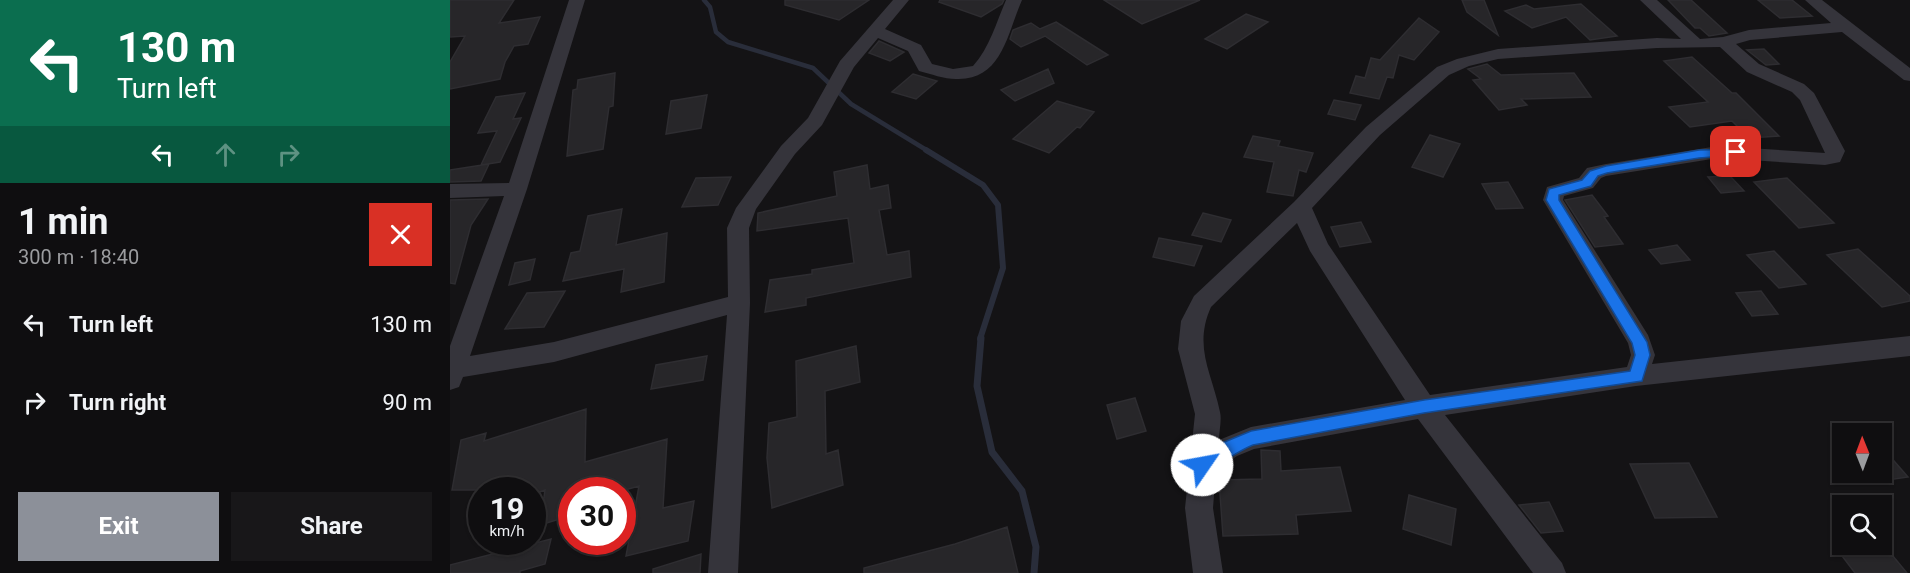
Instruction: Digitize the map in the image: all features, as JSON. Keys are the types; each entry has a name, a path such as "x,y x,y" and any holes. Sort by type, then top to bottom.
{"street":[{"path":"452,374 517,189 577,0"},
{"path":"723,573 739,303 738,228 746,208 788,150 816,121 846,65 901,0"},
{"path":"875,31 915,48 925,67 953,74 968,74 979,70 991,56 1014,0"},
{"path":"1648,0 1696,44"},
{"path":"1813,0 1910,76"},
{"path":"1208,573 1202,544 1199,508 1208,414 1190,349 1193,321 1202,302 1301,207 1373,131 1443,71 1456,63 1509,53 1657,43 1724,42 1749,35 1845,27"},
{"path":"1636,376 1642,355 1640,342 1553,200 1554,192 1586,183 1594,173 1699,154 1727,152 1825,159 1833,158 1835,151 1808,97 1798,88 1753,68 1724,42"},
{"path":"450,191 517,189"},
{"path":"1301,207 1318,246 1424,406 1551,573"},
{"path":"452,374 554,352 739,303"},
{"path":"1202,465 1228,448 1251,438 1424,406 1636,376 1910,346"}],"building":[{"path":"450,0 514,0 499,23 540,17 528,44 514,46 505,62 500,79 450,89 450,62 465,36 450,37"},
{"path":"785,0 869,0 839,20 785,5"},
{"path":"940,0 1004,0 1002,4 981,17 939,2"},
{"path":"1104,0 1200,0 1142,24"},
{"path":"1462,0 1484,0 1498,35 1467,12"},
{"path":"1668,0 1691,0 1727,33 1709,36 1700,28 1695,28"},
{"path":"1758,0 1792,0 1812,16 1780,18"},
{"path":"1581,4 1617,36 1590,40 1566,17 1532,28 1505,11 1526,5 1534,9"},
{"path":"1246,14 1268,22 1227,49 1205,39"},
{"path":"1419,18 1439,32 1414,60 1399,55 1393,78 1387,77 1379,99 1350,93 1356,76 1365,78 1371,58 1380,60"},
{"path":"1056,22 1108,55 1087,65 1045,36 1021,47 1010,39 1013,30 1031,23 1040,29"},
{"path":"879,41 904,52 890,61 869,53"},
{"path":"1764,49 1779,64 1766,65 1747,50"},
{"path":"1692,57 1732,93 1736,93 1779,136 1749,138 1732,121 1690,127 1669,107 1708,102 1664,61"},
{"path":"1487,64 1501,75 1574,73 1591,97 1521,99 1527,105 1499,110 1473,80 1481,79 1468,69"},
{"path":"1048,69 1054,83 1015,101 1001,90"},
{"path":"615,73 613,106 609,107 603,149 567,156 573,90 577,89 578,80"},
{"path":"913,74 937,81 916,99 892,92"},
{"path":"525,93 513,119 521,118 500,162 481,165 497,131 478,133 496,97"},
{"path":"707,95 701,128 666,134 671,101"},
{"path":"1334,100 1361,105 1355,120 1328,114"},
{"path":"1057,101 1094,112 1080,128 1077,127 1049,153 1013,139"},
{"path":"1430,135 1460,144 1443,177 1412,167"},
{"path":"1253,136 1280,141 1278,146 1313,153 1306,172 1299,170 1293,196 1267,192 1274,162 1244,157"},
{"path":"489,164 481,181 450,182 450,170"},
{"path":"867,165 870,189 888,185 891,208 879,210 887,255 909,251 911,277 806,298 806,305 765,312 770,280 812,274 812,270 854,263 848,218 757,231 758,213 837,196 834,172"},
{"path":"1730,176 1744,191 1721,193 1708,177"},
{"path":"731,177 718,205 682,207 696,178"},
{"path":"1787,178 1834,223 1799,228 1754,182"},
{"path":"1508,182 1523,208 1496,209 1482,184"},
{"path":"1592,195 1608,216 1604,217 1623,244 1595,247 1565,200"},
{"path":"488,199 471,225 455,284 450,283 450,200"},
{"path":"622,209 616,245 667,233 664,282 621,292 624,269 563,281 571,253 580,251 588,216"},
{"path":"1203,213 1231,220 1221,242 1192,235"},
{"path":"1361,222 1371,242 1340,247 1331,227"},
{"path":"1159,238 1202,246 1194,266 1153,257"},
{"path":"1677,245 1690,260 1661,264 1649,250"},
{"path":"1858,249 1910,296 1910,301 1882,307 1827,255"},
{"path":"1774,251 1806,284 1779,288 1747,255"},
{"path":"535,259 530,280 509,285 515,263"},
{"path":"565,291 544,327 505,329 527,293"},
{"path":"1761,291 1778,314 1752,316 1736,293"},
{"path":"856,346 860,382 825,391 826,454 838,450 843,485 772,508 767,458 769,423 797,417 796,361"},
{"path":"707,356 703,380 651,389 656,365"},
{"path":"1135,398 1146,431 1117,439 1107,405"},
{"path":"586,409 585,462 667,439 663,508 694,501 688,541 636,554 636,502 639,486 636,487 636,477 558,477 558,520 546,523 546,477 468,477 468,490 452,490 461,440 486,433 484,441"},
{"path":"1261,450 1280,451 1281,471 1340,467 1351,511 1296,515 1298,534 1223,536 1219,480 1262,479"},
{"path":"1892,459 1908,477 1892,479"},
{"path":"1689,463 1717,517 1655,518 1630,464"},
{"path":"1409,495 1456,509 1451,545 1403,529"},
{"path":"1549,502 1563,531 1541,533 1519,505"},
{"path":"1007,527 1018,573 864,573 864,568 955,544"},
{"path":"551,539 545,564 520,571 520,573 450,573 450,565 489,555 546,555 546,540"},
{"path":"701,554 700,573 653,573 653,569"},
{"path":"1841,555 1892,555 1907,573 1855,573"}],"waterway":[{"path":"704,0 710,7 716,32 728,42 813,68 851,104 928,151"},
{"path":"926,150 983,185 998,205 1003,268 980,339"},
{"path":"981,338 977,386 992,452 1022,491 1036,547 1034,573"}],"route":[{"path":"1202,465 1228,448 1251,438 1424,406 1636,376 1642,355 1640,342 1591,266 1553,200 1554,192 1586,183 1594,173 1606,170 1699,154 1736,152"}]}
